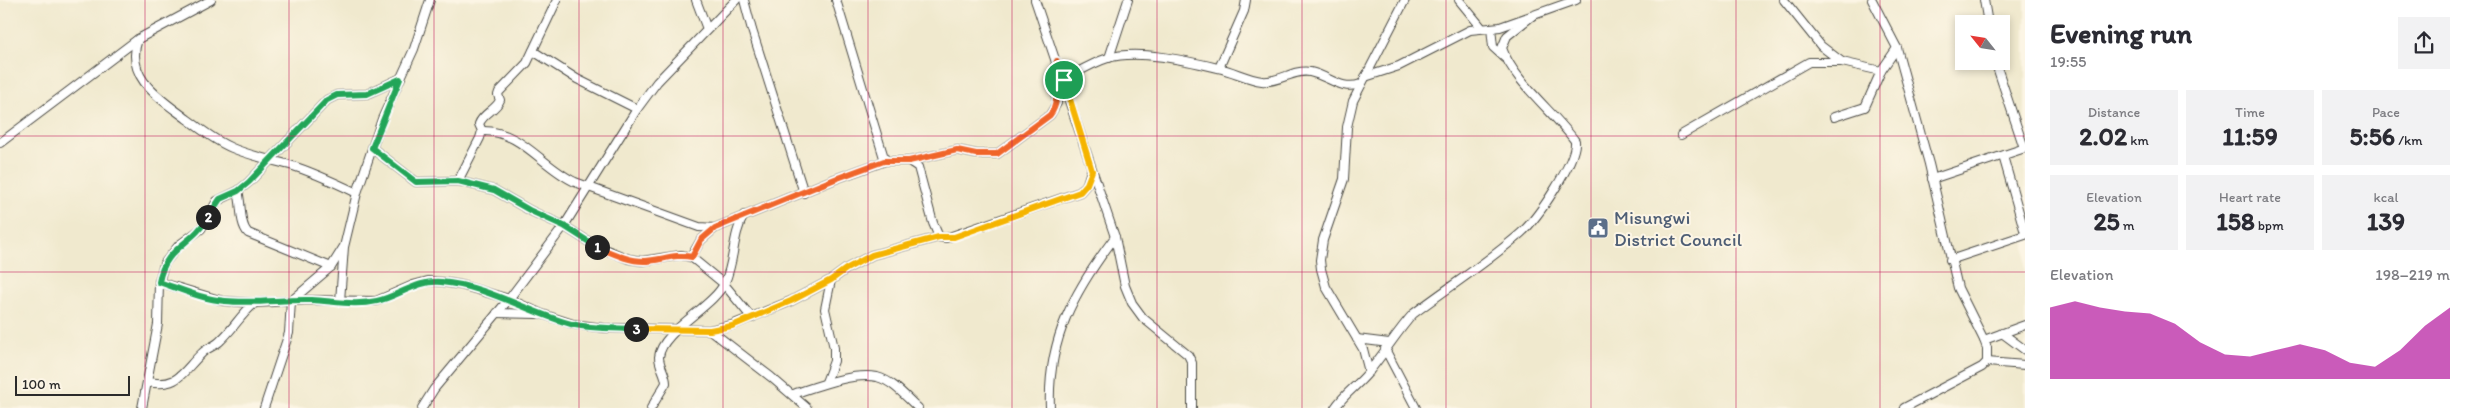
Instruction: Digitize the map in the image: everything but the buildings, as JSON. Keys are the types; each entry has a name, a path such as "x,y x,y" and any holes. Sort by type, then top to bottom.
{"street":[{"path":"0,143 138,39 211,0"},
{"path":"340,301 344,247 357,193 372,148 414,49 430,0"},
{"path":"458,181 476,148 482,131 479,124 481,118 497,106 500,100 499,92 518,73 533,51 557,0"},
{"path":"696,0 707,29"},
{"path":"422,408 434,389 509,299 564,226 637,109 669,68 736,0"},
{"path":"744,0 804,192"},
{"path":"836,0 884,161"},
{"path":"1035,0 1064,80 1115,237 1125,286 1132,303 1143,318 1188,355 1192,363 1192,408"},
{"path":"1109,58 1128,0"},
{"path":"1220,68 1244,11 1246,0"},
{"path":"1369,372 1366,359 1357,339 1326,287 1320,260 1323,240 1344,179 1347,127 1353,101 1405,0"},
{"path":"1459,0 1482,28"},
{"path":"1365,77 1400,66 1470,30 1491,28 1576,0"},
{"path":"1784,0 1821,46 1842,62"},
{"path":"1872,0 1897,48 1916,114 1958,288 1984,340 1987,362"},
{"path":"1984,0 1986,15"},
{"path":"1505,58 1502,48 1504,42 1532,16"},
{"path":"1335,408 1344,395 1369,372 1387,346 1414,314 1523,231 1556,185 1576,150 1575,141 1570,134 1505,58 1493,47 1491,28"},
{"path":"138,39 134,50 134,60 150,91 221,144 302,170 357,193"},
{"path":"1834,116 1865,107 1882,70 1897,48"},
{"path":"533,51 577,79 637,109"},
{"path":"1064,80 1109,58 1133,56 1159,58 1220,68 1262,81 1273,81 1301,71 1312,73 1347,87 1361,84"},
{"path":"692,257 701,240 715,228 884,161 909,161 957,150 976,154 997,154 1050,115 1055,109 1057,97 1054,72 1057,61"},
{"path":"1681,135 1809,62 1842,62 1882,70"},
{"path":"1932,179 2025,148 1998,70"},
{"path":"142,408 159,316 159,282 164,264 170,254 196,234 217,201 238,191 333,96 367,94 400,79"},
{"path":"482,131 493,131 512,137 562,175 682,222 715,228"},
{"path":"372,148 416,182 458,181 494,190 531,211 564,226 594,245 629,259 642,261 681,255 692,257 724,284 752,318"},
{"path":"1950,260 2025,234 2003,156"},
{"path":"909,161 918,167 933,223 939,237"},
{"path":"159,282 223,301 256,303 376,301 428,281 461,285 509,299 542,314 573,324 604,328 710,330 732,326 791,301 872,255 939,237 954,237 1080,192 1087,184 1092,171"},
{"path":"238,191 242,202 243,226 248,233 330,267"},
{"path":"651,408 666,383 659,356 677,329 703,307 724,284 731,264 736,232 744,215"},
{"path":"1050,408 1053,360 1059,332 1078,292 1115,237"},
{"path":"264,408 289,333 291,301 330,267 344,247"},
{"path":"826,382 834,360 834,348 825,309 831,280"},
{"path":"148,382 170,383 186,372 200,355 223,339 240,316 256,303"},
{"path":"497,313 542,314"},
{"path":"1984,340 2025,325"},
{"path":"710,330 793,394 806,408"},
{"path":"2002,333 2025,350"},
{"path":"1357,339 1387,346"},
{"path":"1387,346 1416,408"},
{"path":"1907,407 1982,367 1987,362 2025,365"},
{"path":"793,394 826,382 877,377 899,390 918,408"}],"place":[{"name":"Misungwi District Council","path":"1598,228"}],"route":[{"path":"1057,61 1064,80 1092,171 1084,190 954,237 939,237 872,255 858,261 831,280 791,301 732,326 710,330 604,328 573,324 542,314 509,299 461,285 443,282 428,281 413,285 388,298 376,301 309,300 256,303 223,301 203,297 159,282 164,264 170,254 179,245 196,234 217,201 238,191 249,182 327,100 337,95 358,96 367,94 400,79 382,119 372,148 409,178 421,183 458,181 483,186 506,195 531,211 564,226 594,245 629,259 642,261 681,255 692,257 701,240 715,228 884,161 909,161 957,150 976,154 997,154 1050,115 1055,109 1057,97 1054,72 1057,61"}]}
